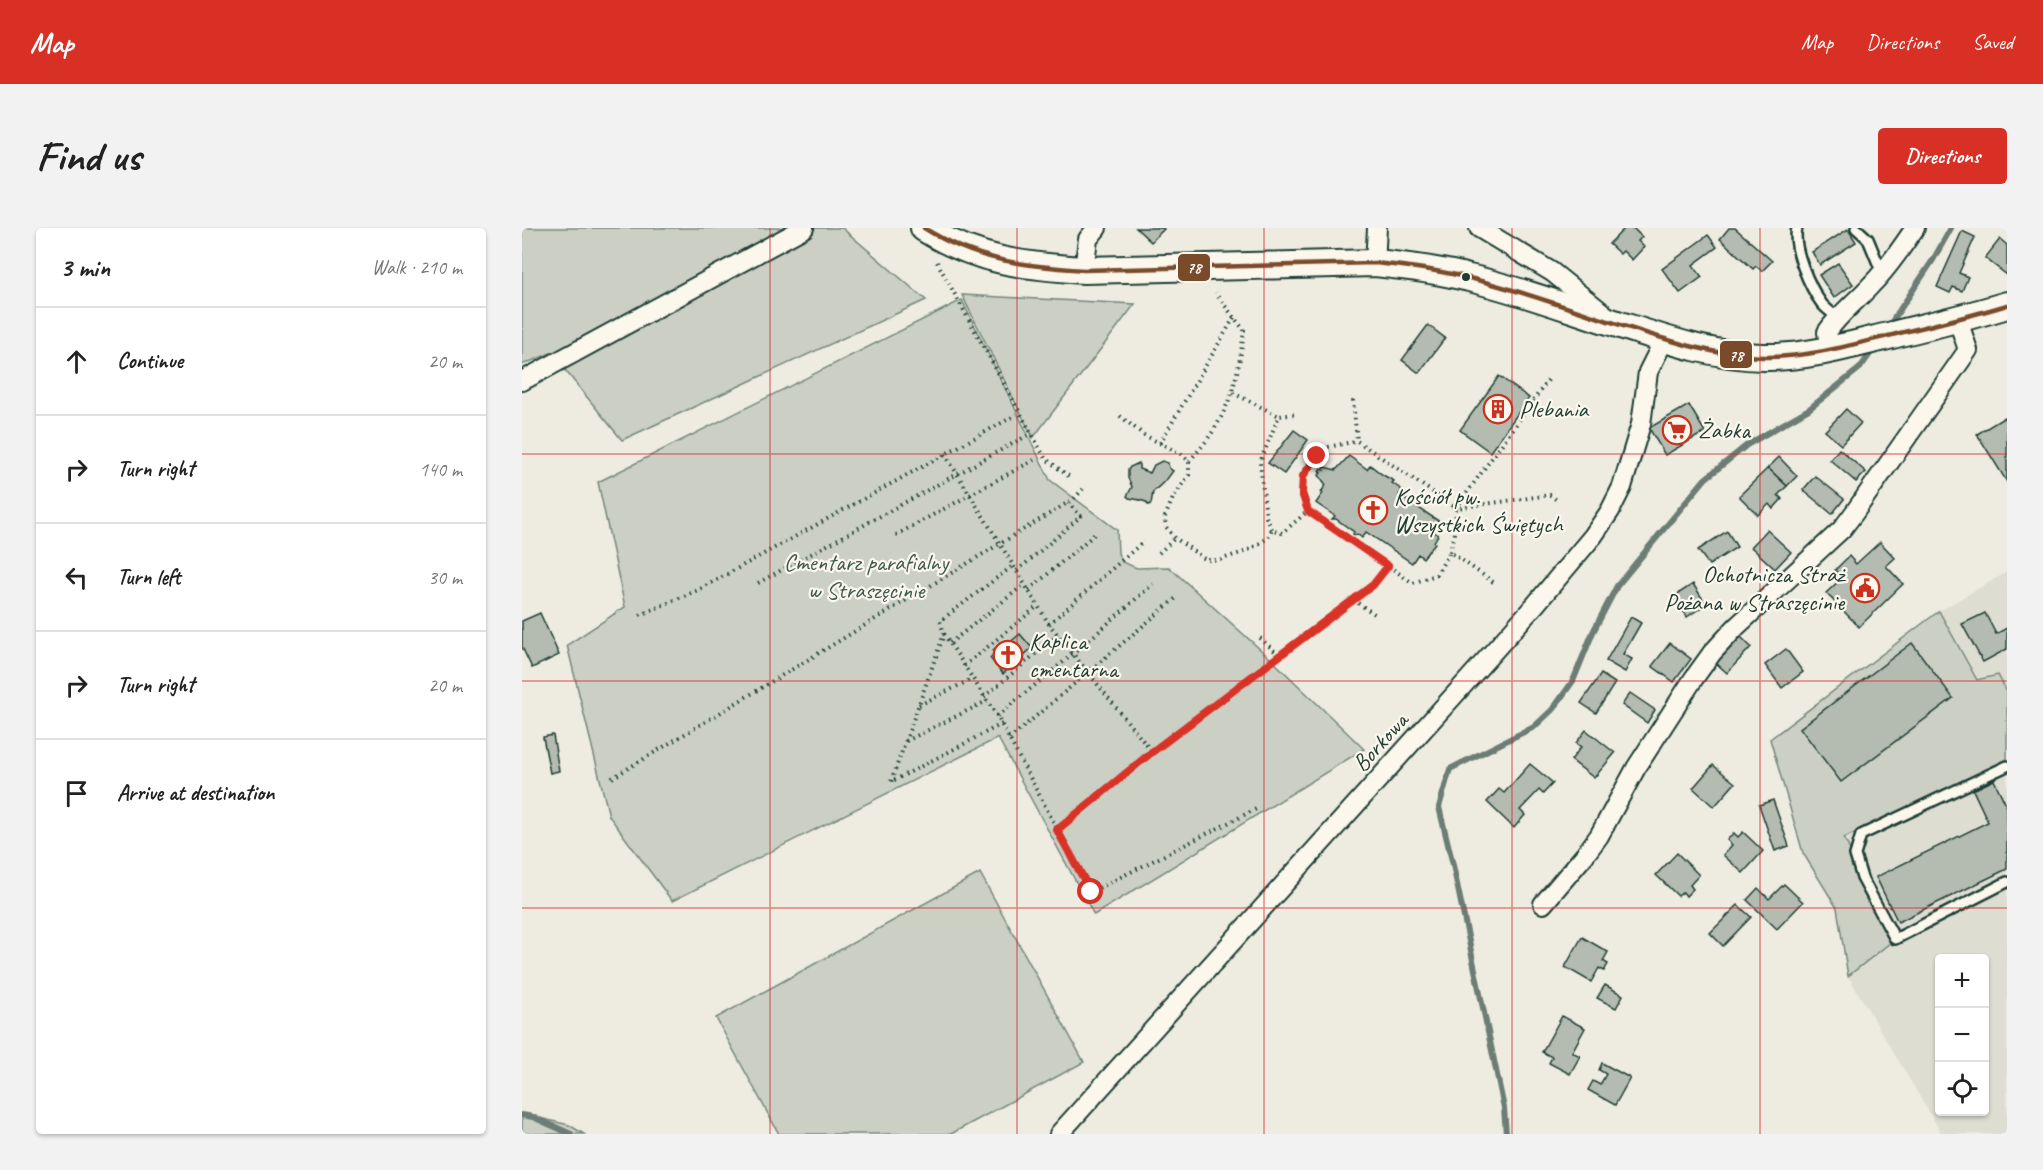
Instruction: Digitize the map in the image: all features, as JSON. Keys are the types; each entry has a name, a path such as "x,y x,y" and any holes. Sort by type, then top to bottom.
{"street":[{"path":"522,381 804,228"},
{"path":"924,228 946,242 992,259 1037,267 1084,270 1374,263 1412,267 1468,278 1617,323 1664,340 1709,351 1756,357 1841,348 2007,305"},
{"path":"1084,270 1088,239 1097,228"},
{"path":"1374,263 1377,228"},
{"path":"1479,228 1552,272 1617,323"},
{"path":"1841,348 1827,332 1837,317 1882,273 1915,228"},
{"path":"1543,904 1604,829 1641,760 1712,653 1736,627 1842,529 1854,513 1968,350 1952,321"},
{"name":"Borkowa","path":"1059,1134 1490,656 1593,536 1610,511 1622,487 1641,423 1648,372 1664,340"}],"lane":[{"path":"1797,228 1795,234 1799,260 1822,304 1837,317"},
{"path":"1856,228 1868,239 1882,273"},
{"path":"2007,766 1861,835 1855,855 1862,878 1895,939 2007,882"}],"path":[{"path":"937,261 1045,458 1071,478"},
{"path":"1215,293 1244,330 1240,364 1233,393 1204,446 1189,461 1189,475 1173,498 1165,517 1166,527 1175,538 1206,560 1219,560 1247,551 1268,537 1272,529"},
{"path":"1160,443 1235,316"},
{"path":"1548,380 1456,508 1455,529 1450,552 1436,575 1413,583 1308,511 1302,493 1303,476 1317,456 1328,447 1357,441 1456,508 1550,495 1558,501"},
{"path":"1233,393 1279,416 1297,414"},
{"path":"1353,400 1357,441"},
{"path":"640,615 700,589 1016,415"},
{"path":"1120,416 1144,435 1189,461"},
{"path":"1279,416 1260,462 1266,517 1272,529 1282,533 1308,511"},
{"path":"758,584 1032,433"},
{"path":"945,454 1049,624 1152,752"},
{"path":"896,535 1034,460"},
{"path":"612,777 1001,544 1068,503 1083,489"},
{"path":"1017,571 1082,516 1068,503"},
{"path":"1029,590 1096,533"},
{"path":"1159,553 1175,538"},
{"path":"1049,624 1144,541"},
{"path":"1450,552 1496,584"},
{"path":"1014,565 940,621 944,634 1002,724 1091,892 1256,808"},
{"path":"1057,830 1152,752 1373,585 1388,566"},
{"path":"950,643 1025,584"},
{"path":"997,716 1153,584"},
{"path":"1009,739 1176,598"},
{"path":"1353,600 1376,615"},
{"path":"964,666 1038,606"},
{"path":"944,634 891,782 1002,724"},
{"path":"905,741 985,699 1058,634"},
{"path":"1260,638 1279,655"},
{"path":"918,705 972,679"}],"shaded area":[{"path":"2007,572 2007,692 1998,675 1977,680 1939,611"},
{"path":"2007,761 2007,1134 1942,1134 1848,976 1894,939 1844,838"}],"green space":[{"path":"522,228 842,228 926,300 622,440 551,353 522,365"},
{"path":"962,295 1135,304 1033,438"},
{"name":"Cmentarz parafialny w Straszęcinie","path":"962,300 1050,480 1117,530 1118,553 1122,562 1137,568 1169,567 1272,660 1364,749 1094,915 998,738 672,901 609,816 567,645 625,607 598,482"},
{"path":"1939,611 1977,680 1998,675 2007,692 2007,761 1844,838 1895,939 1848,976 1837,908 1803,853 1770,739"},
{"path":"980,873 1084,1062 951,1134 779,1134 716,1018"},
{"path":"522,1114 569,1125 584,1134 522,1134"}],"building":[{"path":"1136,228 1163,228 1164,229 1151,242"},
{"path":"1625,228 1633,228 1642,237 1638,241 1644,247 1632,260 1623,251 1620,254 1609,244"},
{"path":"1729,228 1735,228 1772,261 1762,271 1756,266 1753,269 1720,239"},
{"path":"1848,229 1856,242 1820,265 1812,252"},
{"path":"1962,231 1975,237 1959,273 1968,277 1962,291 1953,287 1950,293 1937,287"},
{"path":"1708,235 1717,247 1693,265 1702,277 1680,293 1662,269"},
{"path":"2000,239 2007,245 2007,275 1985,258"},
{"path":"1838,263 1853,284 1834,298 1819,275"},
{"path":"1428,325 1445,338 1419,373 1402,360"},
{"name":"Plebania","path":"1499,376 1529,398 1490,452 1460,430"},
{"name":"Żabka","path":"1689,405 1705,432 1665,455 1649,428"},
{"path":"1846,409 1861,423 1841,445 1825,431"},
{"path":"2005,417 2007,420 2007,482 1977,434"},
{"path":"1294,430 1308,440 1284,474 1268,463"},
{"path":"1839,449 1866,472 1856,482 1830,460"},
{"name":"Kościół pw. Wszystkich Świętych","path":"1349,456 1367,469 1370,465 1394,481 1392,483 1402,490 1399,495 1440,522 1433,531 1438,535 1435,543 1423,558 1418,554 1412,563 1366,532 1362,538 1353,534 1354,532 1336,519 1332,519 1335,516 1316,503 1326,485 1319,475 1321,468 1336,470"},
{"path":"1779,457 1797,476 1787,486 1768,468"},
{"path":"1162,461 1168,463 1169,468 1173,471 1153,492 1151,504 1129,498 1127,496 1132,487 1128,478 1130,467 1139,463 1139,469 1150,473 1154,465"},
{"path":"1768,468 1787,486 1778,495 1782,499 1773,509 1769,504 1758,515 1739,496"},
{"path":"1815,476 1844,499 1832,514 1803,490"},
{"path":"1767,530 1791,552 1775,569 1751,547"},
{"path":"1727,531 1737,547 1709,565 1698,550"},
{"name":"Ochotnicza Straż Pożana w Straszęcinie","path":"1880,542 1895,558 1886,566 1903,584 1859,627 1826,593 1842,578 1835,570 1849,556 1856,564"},
{"path":"1693,584 1706,604 1687,617 1673,597"},
{"path":"540,613 559,655 532,668 522,647 522,621"},
{"path":"1985,613 1996,634 2007,628 2007,649 1983,662 1962,624"},
{"path":"1631,617 1641,623 1623,654 1632,659 1625,672 1606,661"},
{"name":"Kaplica cmentarna","path":"1020,634 1032,648 1003,674 990,658 995,653 993,650 1006,641 1008,644"},
{"path":"1741,637 1751,647 1727,673 1716,663"},
{"path":"1670,643 1691,659 1674,682 1652,666"},
{"path":"1912,643 1953,698 1841,782 1800,728"},
{"path":"1786,649 1803,672 1782,688 1765,665"},
{"path":"1601,674 1615,683 1596,713 1581,703"},
{"path":"1630,693 1655,710 1647,723 1622,705"},
{"path":"1586,730 1615,753 1594,778 1571,760 1581,747 1576,743"},
{"path":"553,735 559,771 550,773 543,737"},
{"path":"1530,764 1553,783 1543,794 1539,790 1520,810 1525,815 1514,828 1487,802 1499,789 1504,793"},
{"path":"1713,765 1735,783 1714,807 1693,788"},
{"path":"1994,780 2007,807 2007,869 1898,922 1876,877 1988,822 1973,790"},
{"path":"1773,800 1789,846 1775,851 1759,805"},
{"path":"1743,832 1763,851 1743,873 1723,855 1732,845 1727,840 1734,833 1738,837"},
{"path":"1677,853 1699,875 1690,885 1693,889 1686,896 1683,892 1678,896 1656,875"},
{"path":"1784,884 1803,902 1777,929 1747,900 1758,888 1769,899"},
{"path":"1738,905 1751,917 1723,946 1710,933"},
{"path":"1582,937 1608,952 1603,961 1608,964 1604,971 1599,968 1591,982 1565,967"},
{"path":"1605,985 1623,995 1616,1008 1597,998"},
{"path":"1562,1016 1585,1028 1572,1052 1580,1056 1570,1074 1549,1063 1552,1057 1542,1052"},
{"path":"1602,1063 1630,1078 1615,1105 1588,1090 1593,1081 1600,1085 1606,1074 1599,1070"}],"waterway":[{"path":"1887,329 1933,260 1951,228"},
{"path":"1506,1134 1504,1108 1439,807 1450,769 1534,727 1553,709 1573,681 1593,632 1617,586 1705,479 1747,445 1809,409 1860,368 1875,347"},
{"path":"522,1115 533,1117 571,1134"}],"transit line":[{"name":"78","path":"924,228 962,248 1001,260 1084,270 1375,263 1422,269 1504,287 1684,345 1743,356 1779,357 1826,351 2007,305"}],"place":[{"name":"Plebania","path":"1498,409"},
{"name":"Żabka","path":"1677,430"},
{"name":"Kościół pw. Wszystkich Świętych","path":"1373,510"},
{"name":"Ochotnicza Straż Pożana w Straszęcinie","path":"1865,588"},
{"name":"Kaplica cmentarna","path":"1008,655"}],"route":[{"path":"1091,892 1057,830 1152,752 1373,585 1388,566 1308,511 1302,493 1303,476 1317,456"}]}
